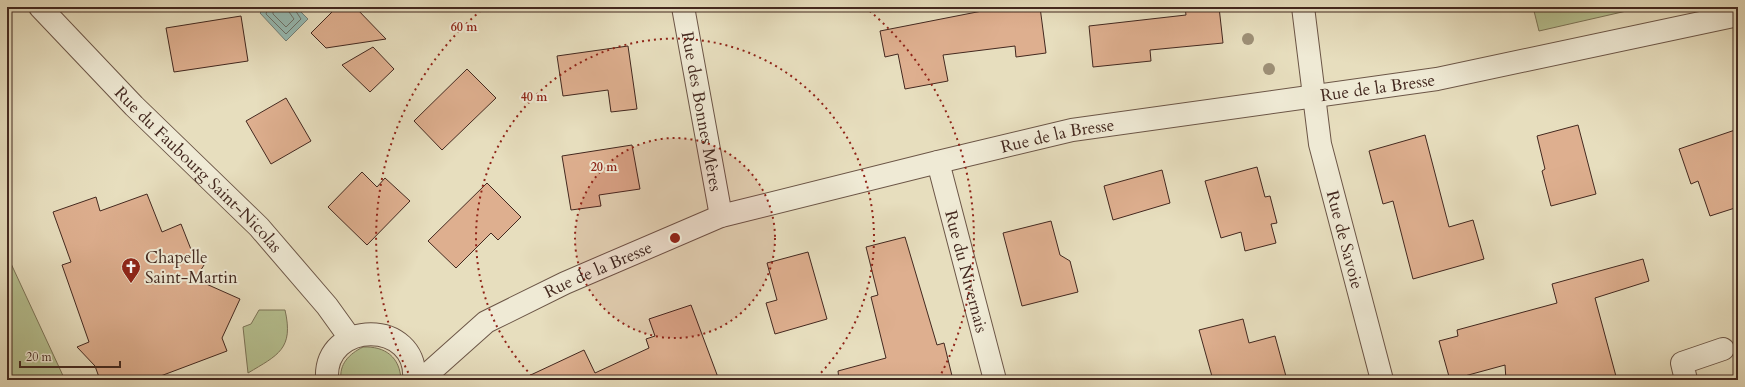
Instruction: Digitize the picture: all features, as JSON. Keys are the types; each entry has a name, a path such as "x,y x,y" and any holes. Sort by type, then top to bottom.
{"street":[{"name":"Rue du Faubourg Saint-Nicolas","path":"40,7 134,106 259,227 327,306 350,338"},
{"name":"Rue des Bonnes Mères","path":"683,7 721,216"},
{"name":"Rue de Savoie","path":"1303,7 1320,144 1382,380"},
{"name":"Rue de la Bresse","path":"421,380 486,322 565,283 721,216 1072,130 1437,79 1733,16"},
{"name":"Rue du Nivernais","path":"938,162 995,380"},
{"path":"327,380 326,373 330,359 338,347 350,338 362,334 374,333 386,336 397,342 406,350 412,361 414,380"},
{"path":"1686,380 1682,363 1724,349"}],"green space":[{"path":"1533,7 1644,7 1539,31"},
{"path":"7,255 65,380 7,380"},
{"path":"259,310 285,310 287,334 281,349 275,355 248,373 243,327 251,324"},
{"path":"363,347 378,348 390,354 398,365 401,380 341,380 343,364 349,356"}],"water":[{"path":"266,7 296,7 308,19 286,41 260,13"}],"building":[{"path":"337,7 355,7 386,39 326,48 311,33"},
{"path":"1013,7 1040,7 1046,53 1016,57 1015,46 943,55 948,81 905,89 898,54 885,57 880,31 982,11"},
{"path":"1185,7 1219,7 1223,43 1150,50 1151,61 1093,67 1089,26 1186,15"},
{"path":"241,16 248,61 174,72 166,28"},
{"path":"628,46 637,109 611,112 608,90 563,96 557,56"},
{"path":"373,47 394,69 370,92 342,65"},
{"path":"467,69 496,98 442,150 414,121"},
{"path":"286,98 311,141 271,164 246,121"},
{"path":"1578,125 1596,194 1551,206 1542,171 1545,169 1537,136"},
{"path":"1738,129 1738,207 1710,216 1698,181 1691,184 1679,149"},
{"path":"1425,135 1449,227 1473,220 1484,259 1413,279 1393,201 1383,204 1369,151"},
{"path":"632,145 640,189 599,195 601,206 571,210 562,156"},
{"path":"1257,167 1265,197 1270,196 1277,223 1271,224 1276,243 1245,251 1241,232 1221,238 1205,181"},
{"path":"1162,170 1170,203 1113,220 1104,186"},
{"path":"362,172 377,187 385,178 410,201 367,245 328,207"},
{"path":"487,183 521,217 498,240 491,233 456,268 428,241"},
{"name":"Chapelle Saint-Martin","path":"147,194 162,232 181,224 194,257 206,262 195,279 240,299 222,338 227,351 150,380 100,380 95,366 77,347 89,342 62,265 71,262 53,212 96,197 100,211"},
{"path":"1051,221 1060,255 1070,261 1078,292 1022,306 1003,233"},
{"path":"905,237 937,345 944,343 953,380 839,380 838,371 886,358 871,297 878,295 866,247"},
{"path":"808,252 827,319 775,334 766,303 777,300 767,263"},
{"path":"1643,259 1649,281 1595,298 1617,380 1506,380 1505,365 1450,380 1439,341 1458,336 1457,330 1557,303 1552,284"},
{"path":"691,305 719,380 520,380 584,350 595,373 649,348 646,339 655,336 649,319"},
{"path":"1243,319 1249,343 1275,336 1287,380 1213,380 1199,330"}],"place":[{"name":"Chapelle Saint-Martin","path":"131,284"}]}
